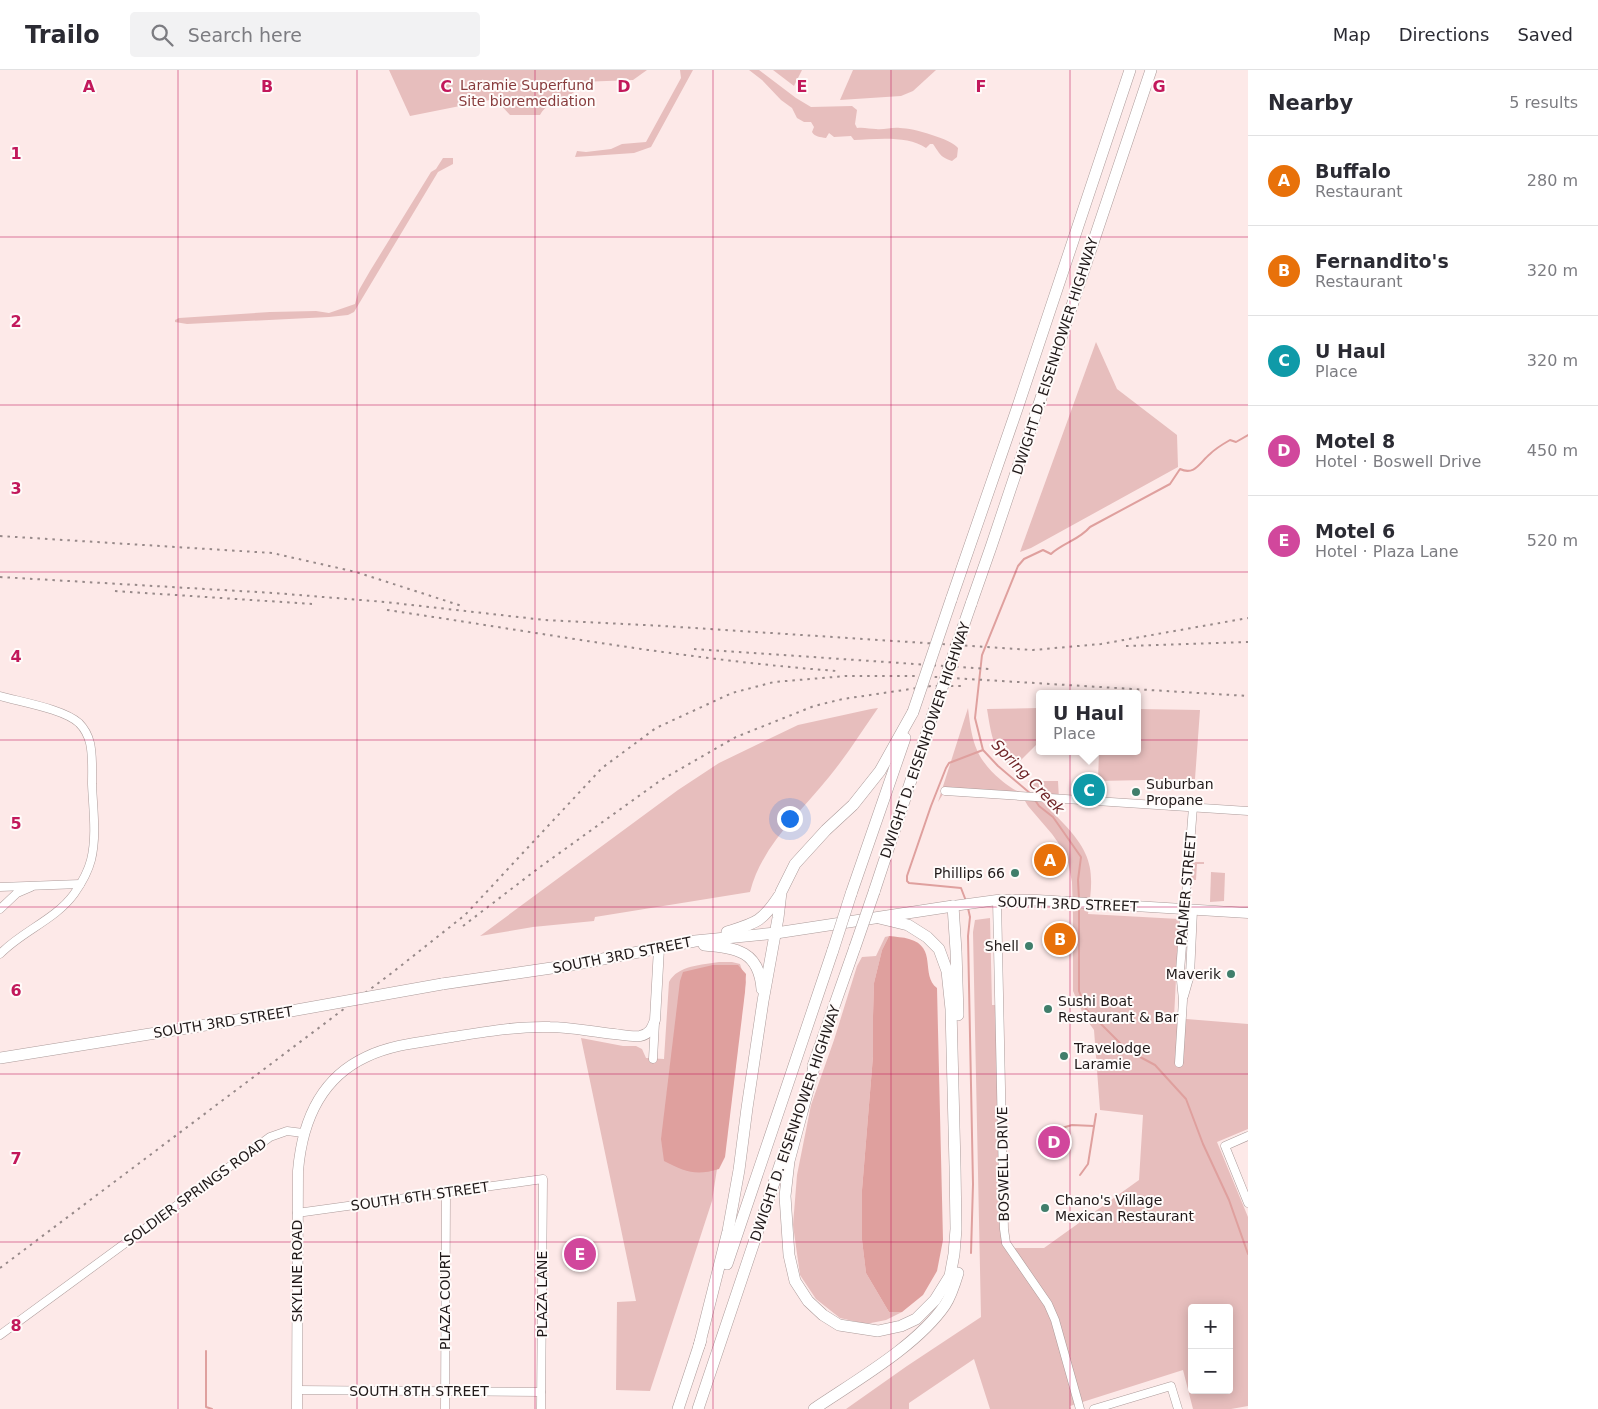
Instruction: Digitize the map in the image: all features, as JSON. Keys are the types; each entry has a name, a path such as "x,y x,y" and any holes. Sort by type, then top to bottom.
{"highway":[{"name":"DWIGHT D. EISENHOWER HIGHWAY","path":"678,1409 1130,70"},
{"name":"DWIGHT D. EISENHOWER HIGHWAY","path":"698,1409 1151,70"},
{"path":"706,940 747,927 760,920 770,910 795,864 853,804 880,771 913,712"},
{"path":"699,1346 728,1231 781,892"},
{"path":"816,1060 789,1161 785,1196 789,1255 795,1281 808,1301 823,1316 839,1325 878,1331 901,1326 916,1319 936,1300 950,1276 954,1254 955,1166 951,921 962,905"},
{"path":"814,1409 872,1370 923,1331 946,1303 958,1273 962,1251 963,1225 956,951 962,905"},
{"name":"SOUTH 3RD STREET","path":"0,1058 280,1013 442,984 572,965 685,943 776,933 962,905"},
{"path":"879,918 908,925 928,937 939,949 947,971 951,1009"},
{"path":"685,943 734,948 744,953 753,960 759,971 763,1001"}],"main road":[{"name":"SOUTH 3RD STREET","path":"962,905 997,900 1066,902 1248,914"},
{"path":"303,1133 314,1106 334,1080 353,1064 379,1052 418,1042 529,1027 569,1028 639,1036 651,1030 655,1020 659,948"},
{"name":"SKYLINE ROAD","path":"297,1409 297,1213 298,1171 303,1133"}],"street":[{"path":"0,696 73,718 85,732 90,742 94,831 91,860 74,894 60,909 21,935 0,954"},
{"path":"945,791 1248,811"},
{"name":"PALMER STREET","path":"1179,1063 1183,1000 1180,970 1188,910 1193,807"},
{"path":"0,887 38,884 80,884"},
{"path":"0,909 17,893 38,884"},
{"name":"BOSWELL DRIVE","path":"997,900 1004,1229 1006,1243 1048,1304 1055,1320 1080,1409"},
{"path":"654,1059 655,1020"},
{"name":"SOLDIER SPRINGS ROAD","path":"0,1335 270,1137 287,1131 303,1133"},
{"path":"1248,1136 1225,1146 1248,1203"},
{"name":"SOUTH 6TH STREET","path":"297,1213 543,1180"},
{"name":"PLAZA LANE","path":"541,1409 543,1180"},
{"name":"PLAZA COURT","path":"445,1409 446,1193"},
{"path":"1094,1409 1171,1386 1178,1409"},
{"name":"SOUTH 8TH STREET","path":"297,1390 541,1392"}],"green space":[{"name":"Laramie Superfund Site bioremediation","path":"389,70 647,70 633,80 580,82 573,93 550,104 540,115 510,115 497,101 490,100 410,116"},
{"path":"680,70 693,70 651,147 634,153 575,157 577,151 586,152 611,149 622,144 646,142 681,78"},
{"path":"749,70 759,70 811,107 852,106 857,110 855,124 857,128 906,128 922,132 954,145 958,148 957,157 952,161 941,155 933,144 926,148 901,139 854,140 851,136 834,137 829,133 826,138 816,136 812,132 814,127 811,122 804,122 797,118 792,108"},
{"path":"773,70 802,70 794,86"},
{"path":"853,70 936,70 913,91 901,96 840,100"},
{"path":"443,158 453,158 453,164 438,172 354,312 348,315 329,317 187,324 175,322 179,318 270,312 316,311 329,313 355,304 359,290 370,271 431,172 436,169"},
{"path":"1096,342 1117,389 1177,435 1178,467 1031,548 1020,552"},
{"path":"878,708 836,769 773,844 763,859 750,892 595,917 594,921 533,927 480,936 678,790 719,763 798,725"},
{"path":"968,708 976,748 985,764 1001,780 1022,793 1036,793 1028,781 1058,781 1059,799 1040,798 1074,835 1086,856 1091,876 1088,914 1179,919 1174,1018 1248,1024 1248,1129 1217,1142 1248,1217 1248,1406 1231,1409 1193,1409 1189,1394 1233,1394 1233,1304 1188,1304 1188,1390 1183,1370 1070,1406 1071,1409 990,1409 974,1359 909,1403 909,1409 846,1409 981,1317 973,932 975,920 990,918 992,1005 999,1005 1004,1229 1010,1248 1044,1248 1139,1180 1143,1115 1100,1110 1094,1030 1084,1016 1073,991 1072,882 1064,851 1022,796 945,791 938,802"},
{"path":"1036,708 1036,745 1013,768 997,749 987,709"},
{"path":"1141,709 1200,710 1195,779 1098,781 1099,755 1141,755"},
{"path":"1191,862 1204,862 1204,864 1197,864 1196,880 1190,880"},
{"path":"1211,872 1225,873 1224,901 1210,902"},
{"path":"889,936 882,950 874,983 873,1056 862,1190 862,1240 866,1273 889,1312 902,1312 886,1320 866,1324 840,1318 816,1299 800,1275 793,1225 797,1175 811,1105 857,966 862,957 876,956 885,937"},
{"path":"719,962 740,964 746,982 712,1201 650,1391 616,1390 617,1302 636,1301 581,1038 623,1046 636,1046 642,1049 646,1058 664,1059 669,982 673,976 684,969"}],"shaded area":[{"path":"889,936 909,939 918,943 923,948 932,982 937,988 943,1240 937,1271 923,1295 902,1312 889,1312 866,1273 862,1240 862,1190 873,1056 874,983 882,950"},
{"path":"713,965 738,965 746,974 745,992 725,1157 719,1169 691,1172 664,1161 661,1139 680,981 683,972"}],"waterway":[{"name":"Spring Creek","path":"1031,794 998,766 983,750 975,718 982,655 1018,566 1024,559 1043,550 1051,554 1090,527 1170,484 1180,469 1190,471 1197,467 1212,452 1230,440 1236,442 1248,435"},
{"path":"966,901 961,888 909,883 907,876 931,806 949,763 983,750"},
{"name":"Spring Creek","path":"1035,800 1039,806 1053,817 1081,857 1078,880 1079,899"},
{"name":"Spring Creek","path":"1079,906 1079,991 1086,1009 1127,1050 1155,1065 1186,1099 1203,1144 1229,1200 1248,1254"},
{"path":"968,908 970,917 968,936 973,1184 971,1253"},
{"path":"1080,1175 1088,1164 1096,1114"},
{"path":"1055,1130 1072,1125 1094,1126"},
{"path":"206,1351 206,1407 212,1409"}],"railway":[{"path":"0,536 272,553 356,572 462,606"},
{"path":"0,577 274,593 385,602 545,620 1033,650 1101,644 1248,618"},
{"path":"115,591 312,604"},
{"path":"387,610 668,653 837,671"},
{"path":"1126,646 1248,642"},
{"path":"694,649 989,669"},
{"path":"0,1268 393,972 465,915 602,768 656,728 732,693 774,682 846,676 919,676 1248,696"},
{"path":"463,926 540,867 661,780 736,737 814,706 843,699 931,686 963,686"}],"place":[{"name":"U Haul","path":"1089,790"},
{"name":"Suburban Propane","path":"1136,792"},
{"name":"Buffalo","path":"1050,860"},
{"name":"Phillips 66","path":"1015,873"},
{"name":"Fernandito's","path":"1060,939"},
{"name":"Shell","path":"1029,946"},
{"name":"Maverik","path":"1231,974"},
{"name":"Sushi Boat Restaurant & Bar","path":"1048,1009"},
{"name":"Travelodge Laramie","path":"1064,1056"},
{"name":"Motel 8","path":"1054,1142"},
{"name":"Chano's Village Mexican Restaurant","path":"1045,1208"},
{"name":"Motel 6","path":"580,1254"}]}
